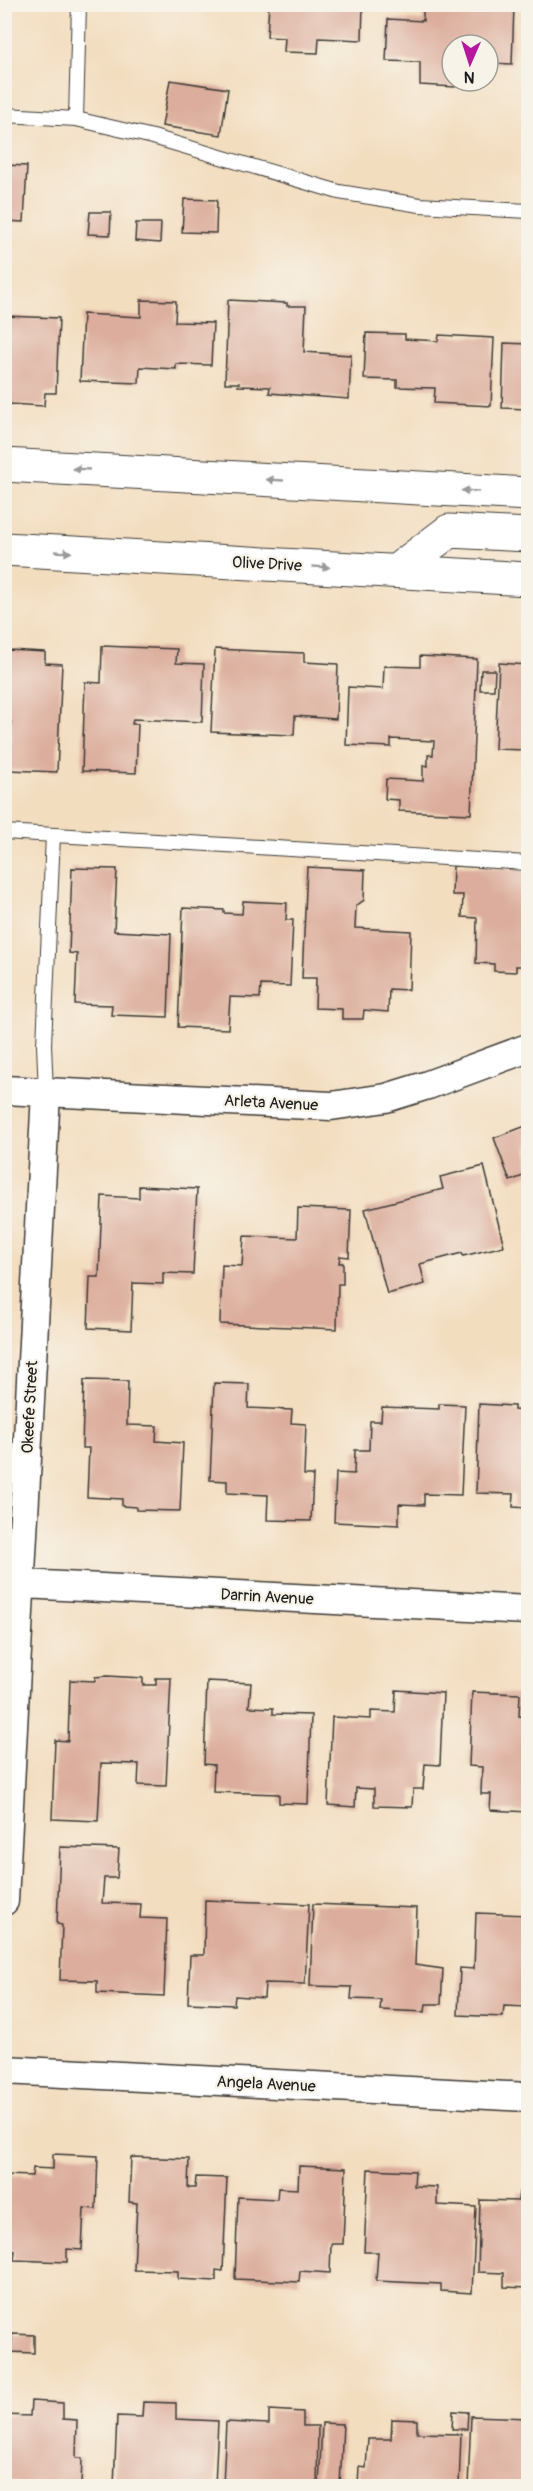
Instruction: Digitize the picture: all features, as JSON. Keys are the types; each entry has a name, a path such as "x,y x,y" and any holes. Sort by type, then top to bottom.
{"main road":[{"path":"4,465 528,494"},
{"path":"396,571 449,531 528,535"},
{"name":"Olive Drive","path":"4,549 528,579"}],"street":[{"name":"Arleta Avenue","path":"4,1090 331,1106 386,1098 528,1048"},
{"name":"Okeefe Street","path":"4,1901 13,1584 46,1092"},
{"name":"Darrin Avenue","path":"13,1584 528,1610"},
{"name":"Angela Avenue","path":"4,2070 528,2097"}],"lane":[{"path":"76,119 79,4"},
{"path":"4,115 76,119 153,137 339,192 420,205 528,211"},
{"path":"4,832 528,863"},
{"path":"46,1092 44,1045 53,835"}],"building":[{"path":"269,4 363,4 362,40 319,38 318,53 284,52 285,38 267,37"},
{"path":"450,4 514,6 512,64 500,64 500,33 440,33 440,86 420,85 420,62 386,61 388,19 423,21 423,10 450,11"},
{"path":"170,80 228,89 221,135 162,126"},
{"path":"4,165 27,166 24,222 4,221"},
{"path":"184,199 217,200 216,233 182,232"},
{"path":"90,212 111,212 110,235 88,234"},
{"path":"136,223 161,223 160,243 135,241"},
{"path":"141,300 176,301 175,322 213,323 211,365 176,364 176,369 140,367 139,383 80,381 83,314 141,317"},
{"path":"228,300 306,306 304,352 351,355 349,399 269,393 270,387 238,386 239,383 225,383"},
{"path":"4,316 59,318 56,393 45,393 44,406 9,404 9,409 4,409"},
{"path":"366,333 405,334 405,339 438,341 439,335 494,338 491,406 434,403 435,388 397,387 397,380 364,379"},
{"path":"504,343 528,344 528,409 502,408"},
{"path":"4,639 9,640 8,650 45,652 45,663 62,664 57,772 9,770 11,722 4,722"},
{"path":"102,646 177,649 176,663 204,664 202,722 133,719 132,724 138,724 136,773 82,771 85,682 101,683"},
{"path":"215,649 304,653 304,662 338,664 336,719 295,716 294,735 211,732"},
{"path":"420,656 477,659 471,814 399,811 399,800 385,799 386,779 423,781 423,765 428,766 428,755 433,755 434,741 391,739 391,747 346,745 348,687 383,689 384,666 420,667"},
{"path":"499,663 528,665 528,750 495,749"},
{"path":"481,670 495,670 494,690 480,690"},
{"path":"453,866 528,869 528,966 516,966 516,972 494,971 494,964 476,963 477,918 462,917 463,895 452,895"},
{"path":"307,867 365,870 364,900 356,906 355,928 411,931 409,990 389,989 388,1012 364,1010 363,1019 342,1019 342,1009 315,1008 316,978 302,978"},
{"path":"72,868 117,869 114,931 171,934 168,1017 111,1015 112,1005 75,1004 77,954 69,953"},
{"path":"243,901 287,903 286,920 293,920 290,986 261,985 260,998 230,997 228,1029 178,1027 183,908 224,910 224,913 242,914"},
{"path":"528,1125 528,1174 510,1181 494,1138"},
{"path":"484,1166 504,1246 463,1256 462,1253 420,1264 425,1284 387,1294 365,1209 443,1189 440,1177"},
{"path":"139,1186 197,1189 193,1274 163,1273 163,1284 133,1283 131,1330 88,1328 90,1277 99,1277 102,1196 139,1198"},
{"path":"298,1208 351,1210 349,1257 340,1256 339,1263 343,1263 343,1284 338,1284 337,1329 220,1324 222,1265 242,1266 244,1236 297,1238"},
{"path":"84,1380 128,1381 127,1425 157,1426 156,1441 183,1443 180,1511 136,1510 136,1507 122,1506 122,1499 87,1497 89,1448 82,1448"},
{"path":"214,1383 249,1384 248,1408 292,1410 291,1423 306,1424 304,1475 313,1475 311,1521 267,1520 268,1495 227,1493 227,1481 210,1480"},
{"path":"439,1404 465,1405 461,1495 424,1494 424,1505 399,1504 399,1525 334,1522 336,1473 354,1474 355,1450 369,1450 370,1421 381,1421 382,1407 439,1409"},
{"path":"479,1404 514,1406 514,1410 528,1411 528,1508 513,1507 514,1494 476,1493"},
{"path":"95,1677 143,1678 143,1685 156,1685 156,1678 171,1678 166,1786 138,1785 139,1764 101,1763 98,1821 52,1819 55,1740 68,1741 70,1680 95,1681"},
{"path":"207,1681 251,1683 249,1707 273,1708 273,1714 311,1715 308,1804 279,1803 279,1794 213,1792 214,1765 204,1764"},
{"path":"396,1690 443,1693 440,1765 425,1764 423,1789 413,1789 412,1807 374,1806 374,1789 356,1788 355,1807 328,1805 332,1717 371,1719 371,1711 395,1712"},
{"path":"472,1692 520,1694 519,1716 528,1717 528,1812 490,1810 491,1794 481,1794 482,1767 469,1766"},
{"path":"60,1847 119,1849 117,1878 104,1878 102,1903 141,1904 140,1918 167,1919 164,1996 97,1993 97,1981 60,1980 62,1925 57,1924"},
{"path":"205,1900 309,1904 305,1984 265,1983 264,1998 235,1996 234,2005 188,2003 190,1955 204,1955"},
{"path":"313,1904 417,1908 415,1965 443,1969 441,2004 426,2004 425,2012 380,2010 381,2000 351,1999 352,1987 310,1986"},
{"path":"476,1913 528,1915 528,2007 504,2006 503,2017 458,2015 460,1968 474,1969"},
{"path":"53,2154 98,2156 96,2209 84,2208 82,2250 67,2249 67,2262 14,2260 15,2251 5,2250 5,2175 32,2176 33,2168 53,2169"},
{"path":"131,2157 189,2159 188,2188 195,2188 196,2177 227,2178 223,2271 216,2270 216,2281 178,2279 178,2271 134,2270 137,2203 129,2202"},
{"path":"299,2166 346,2168 343,2244 331,2244 330,2273 300,2271 299,2282 235,2279 238,2197 277,2199 278,2188 298,2189"},
{"path":"368,2169 415,2171 414,2186 437,2187 437,2205 476,2207 472,2293 441,2291 441,2284 376,2281 378,2252 364,2252"},
{"path":"519,2192 528,2193 528,2288 504,2287 504,2273 478,2272 480,2200 518,2201"},
{"path":"12,2334 34,2335 34,2353 11,2352"},
{"path":"31,2401 63,2403 63,2419 77,2420 76,2458 82,2458 81,2486 16,2486 17,2482 4,2481 4,2415 30,2416"},
{"path":"143,2402 176,2403 176,2419 218,2421 215,2486 114,2486 117,2416 142,2417"},
{"path":"269,2410 303,2412 303,2426 318,2426 317,2486 223,2486 226,2422 269,2424"},
{"path":"453,2411 468,2412 467,2429 452,2429"},
{"path":"471,2416 528,2418 528,2486 468,2486"},
{"path":"392,2419 417,2420 417,2433 461,2434 459,2486 358,2486 359,2467 366,2468 368,2439 391,2439"},
{"path":"322,2423 343,2424 340,2486 319,2486"}]}
